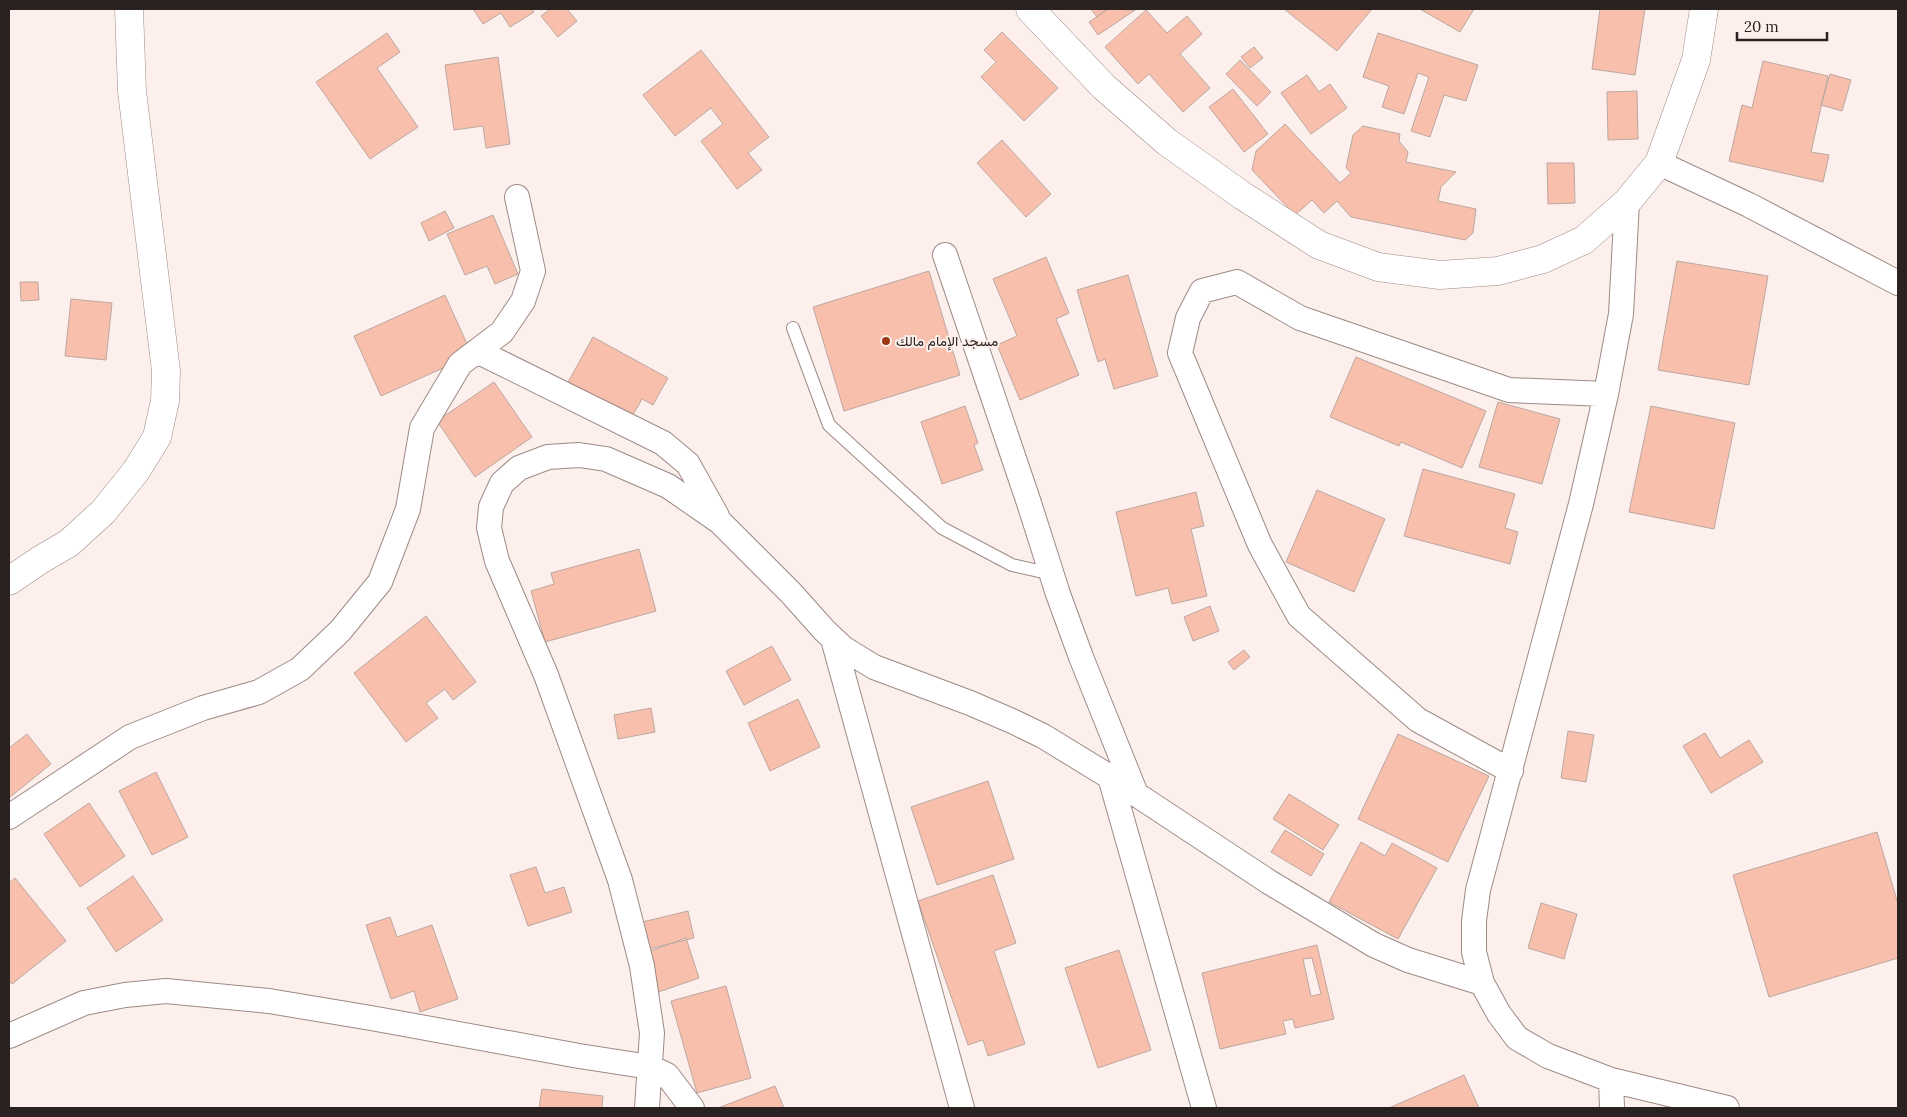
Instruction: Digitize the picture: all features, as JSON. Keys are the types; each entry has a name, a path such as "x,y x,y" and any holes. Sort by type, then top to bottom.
{"main road":[{"path":"9,581 69,543 103,512 136,471 157,437 165,401 166,371 132,91 129,9"},
{"path":"1030,9 1104,87 1167,142 1242,196 1319,245 1378,267 1440,275 1498,272 1543,259 1584,240 1627,202 1660,163 1696,60 1704,9"}],"street":[{"path":"1660,163 1749,205 1898,283"},
{"path":"9,817 130,737 203,708 259,692 300,669 340,631 380,582 408,509 422,428 460,364 502,332 523,301 533,271 517,197"},
{"path":"1627,202 1621,314 1606,394 1580,504 1511,771 1478,890 1474,921 1474,952 1482,982 1499,1014 1517,1038 1548,1056 1611,1080 1727,1108"},
{"path":"945,255 1081,657 1136,794"},
{"path":"1511,771 1418,720 1299,616 1260,545 1180,353 1188,318 1202,291 1237,282 1300,318 1509,390 1606,394"},
{"path":"476,351 663,444 688,464 720,522"},
{"path":"647,1108 652,1033 642,966 620,880 546,675 497,561 489,528 491,507 502,483 518,468 548,457 578,455 606,459 668,486 720,522 791,593 833,639 843,648 874,668 1012,721 1043,736 1110,777 1269,882 1374,945 1408,960 1482,982"},
{"path":"833,639 962,1108"},
{"path":"1110,777 1204,1108"},
{"path":"9,1036 84,1003 125,995 166,991 279,1003 650,1067 667,1075 692,1108"},
{"path":"1611,1080 1612,1108"}],"lane":[{"path":"793,328 829,426 942,528 1012,565 1052,574"}],"building":[{"path":"473,9 532,9 534,12 510,27 501,13 483,24"},
{"path":"550,9 567,9 577,21 558,37 541,16"},
{"path":"1091,9 1108,9 1097,17"},
{"path":"1108,9 1135,10 1098,35 1089,22"},
{"path":"1284,9 1372,9 1337,51"},
{"path":"1420,9 1474,9 1460,32"},
{"path":"1600,9 1645,9 1635,75 1592,69"},
{"path":"1146,10 1167,33 1187,16 1202,34 1180,54 1210,88 1183,112 1149,74 1138,84 1105,47"},
{"path":"1002,32 1058,88 1024,121 981,77 996,62 984,50"},
{"path":"387,33 400,52 377,68 418,127 370,159 316,82"},
{"path":"1378,33 1478,65 1466,101 1444,95 1430,137 1411,131 1429,77 1418,73 1404,114 1382,107 1389,86 1363,77"},
{"path":"1254,47 1263,58 1250,68 1241,57"},
{"path":"701,50 769,137 748,153 762,170 737,189 701,141 723,124 711,108 675,136 643,95"},
{"path":"498,57 510,144 486,148 483,126 454,130 445,65"},
{"path":"1240,60 1271,92 1257,106 1226,74"},
{"path":"1763,61 1828,76 1811,152 1829,155 1823,182 1729,161 1742,105 1752,108"},
{"path":"1830,74 1851,80 1842,111 1821,105"},
{"path":"1307,75 1319,92 1330,84 1347,108 1311,134 1281,93"},
{"path":"1233,89 1268,134 1244,152 1209,107"},
{"path":"1637,91 1638,139 1608,140 1607,92"},
{"path":"1285,124 1340,183 1351,173 1346,168 1353,135 1363,126 1400,134 1399,141 1408,152 1406,162 1456,172 1441,187 1438,201 1476,209 1473,233 1465,240 1351,217 1337,201 1324,213 1312,200 1295,215 1252,170 1256,151"},
{"path":"1002,140 1051,194 1026,217 977,163"},
{"path":"1547,163 1574,163 1575,203 1548,204"},
{"path":"445,211 454,228 429,241 421,223"},
{"path":"493,215 518,274 495,284 487,266 465,275 447,234"},
{"path":"1046,257 1069,313 1056,319 1079,375 1020,400 997,345 1017,336 993,279"},
{"path":"1677,261 1768,276 1749,385 1658,370"},
{"name":"مسجد الإمام مالك","path":"929,271 960,375 844,411 813,307"},
{"path":"1128,275 1158,376 1114,389 1105,359 1098,362 1077,290"},
{"path":"20,282 38,282 39,300 21,301"},
{"path":"445,295 472,355 381,396 354,336"},
{"path":"71,299 112,303 106,360 65,356"},
{"path":"593,337 668,378 653,405 642,399 626,427 562,393"},
{"path":"1356,357 1486,411 1462,468 1401,442 1399,446 1330,417"},
{"path":"494,382 532,437 475,477 437,421"},
{"path":"1498,402 1560,419 1542,484 1479,467"},
{"path":"965,406 978,443 974,445 983,470 942,484 921,422"},
{"path":"1651,406 1735,423 1714,529 1629,512"},
{"path":"1423,469 1515,494 1505,528 1518,532 1510,564 1404,536"},
{"path":"1317,490 1385,519 1354,592 1286,562"},
{"path":"1196,492 1204,526 1191,529 1207,596 1172,604 1168,588 1136,596 1116,512"},
{"path":"639,549 656,611 545,642 531,591 554,584 551,573"},
{"path":"1210,606 1219,631 1193,641 1184,617"},
{"path":"426,616 476,682 453,700 445,689 426,703 438,718 406,742 354,673"},
{"path":"772,646 791,680 744,705 726,671"},
{"path":"1244,650 1250,657 1234,670 1228,662"},
{"path":"798,699 820,747 770,771 748,723"},
{"path":"651,708 655,732 618,739 614,715"},
{"path":"1568,731 1594,735 1586,782 1561,778"},
{"path":"1705,733 1720,758 1749,740 1763,762 1711,793 1683,746"},
{"path":"27,734 51,764 9,798 9,748"},
{"path":"1398,734 1489,776 1448,862 1358,819"},
{"path":"156,772 188,837 152,855 119,791"},
{"path":"988,781 1014,859 937,885 911,807"},
{"path":"1289,794 1339,825 1323,850 1273,819"},
{"path":"89,803 125,856 80,887 44,834"},
{"path":"1285,830 1324,854 1311,876 1271,852"},
{"path":"1877,832 1898,904 1898,958 1769,997 1733,875"},
{"path":"1361,842 1385,856 1392,843 1437,868 1398,939 1329,902"},
{"path":"536,867 545,893 564,887 572,912 528,926 510,875"},
{"path":"993,875 1016,943 994,951 1025,1044 988,1056 983,1040 968,1045 918,901"},
{"path":"133,876 163,920 116,952 87,908"},
{"path":"15,878 66,941 12,984 9,980 9,883"},
{"path":"1541,903 1577,914 1564,959 1528,948"},
{"path":"688,911 694,938 640,951 634,924"},
{"path":"390,917 397,937 432,925 458,999 420,1012 414,991 391,999 366,925"},
{"path":"686,938 699,978 650,995 636,956"},
{"path":"1317,945 1334,1019 1295,1028 1293,1019 1283,1021 1286,1034 1220,1049 1202,973","holes":["1312,958 1321,994 1311,996 1303,959"]},
{"path":"1119,950 1151,1050 1098,1068 1065,968"},
{"path":"726,986 751,1078 697,1093 671,1001"},
{"path":"1464,1075 1479,1108 1389,1108"},
{"path":"775,1086 784,1108 718,1108"},
{"path":"542,1089 603,1096 602,1108 539,1108"}],"place":[{"name":"مسجد الإمام مالك","path":"886,341"}]}
